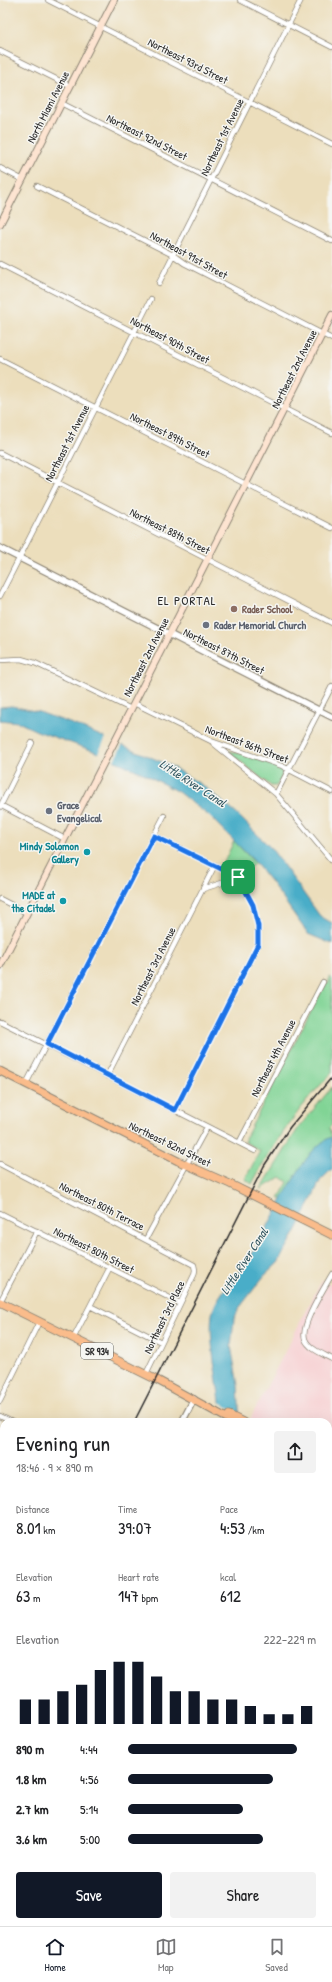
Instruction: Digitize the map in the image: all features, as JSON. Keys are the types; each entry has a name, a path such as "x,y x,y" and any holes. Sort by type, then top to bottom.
{"main road":[{"name":"North Miami Avenue","path":"0,224 114,0"},
{"name":"Northeast 2nd Avenue","path":"0,966 332,315"},
{"name":"Northeast 82nd Street","path":"0,1071 186,1165 277,1207 332,1235"},
{"name":"SR 934","path":"0,1302 146,1374 228,1418"},
{"path":"220,1413 233,1418"}],"street":[{"name":"Northeast 93rd Street","path":"48,0 332,144"},
{"path":"240,0 332,47"},
{"name":"Northeast 1st Avenue","path":"159,283 301,0"},
{"path":"0,51 70,86"},
{"name":"Northeast 92nd Street","path":"61,103 332,241"},
{"path":"0,168 23,180"},
{"name":"Northeast 91st Street","path":"36,186 173,255 184,264 332,339"},
{"name":"Northeast 90th Street","path":"0,264 135,331 332,433"},
{"name":"Northeast 1st Avenue","path":"0,596 151,299"},
{"name":"Northeast 89th Street","path":"0,359 332,528"},
{"name":"Northeast 88th Street","path":"0,453 332,623"},
{"name":"Northeast 87th Street","path":"0,548 332,717"},
{"path":"0,660 21,659 35,664 130,709"},
{"path":"276,794 332,686"},
{"name":"Northeast 86th Street","path":"134,703 211,742 256,756 289,770 332,792"},
{"path":"211,742 276,794 332,861"},
{"path":"32,743 0,806 65,840"},
{"path":"26,1084 164,816"},
{"path":"154,836 238,877 253,905 258,926 258,944 175,1110"},
{"name":"Northeast 3rd Avenue","path":"107,1076 215,865"},
{"path":"203,888 224,882 242,884"},
{"path":"0,899 27,913"},
{"name":"Northeast 4th Avenue","path":"239,1143 323,982"},
{"path":"0,1021 255,1151"},
{"path":"146,1239 207,1127"},
{"name":"Northeast 80th Terrace","path":"0,1164 191,1262 194,1266"},
{"name":"Northeast 80th Street","path":"0,1213 109,1269 180,1303"},
{"path":"0,1302 37,1231"},
{"name":"Northeast 3rd Place","path":"146,1374 194,1275 194,1266"},
{"path":"73,1339 109,1269"},
{"path":"332,1274 307,1323 304,1334 306,1340 313,1348 332,1359"},
{"path":"90,1306 161,1342"},
{"path":"0,1402 39,1322"},
{"path":"184,1418 194,1399"}],"shaded area":[{"path":"322,1280 332,1286 332,1418 251,1418"}],"green space":[{"path":"228,751 248,755 278,767 282,770 280,780 276,786 271,786"},
{"path":"234,841 255,863 238,877 221,868"},
{"path":"329,977 332,979 332,1073 298,1112 269,1154 252,1184 245,1179 260,1151 245,1142 245,1139 325,984 329,983"},
{"path":"332,1087 332,1125 329,1128 332,1137 317,1147 303,1164 283,1200 279,1198 288,1182 281,1177 261,1189 299,1127"}],"water":[{"name":"Little River Canal","path":"12,706 39,712 75,725 169,765 205,787 239,816 271,848 320,916 332,923 332,944 308,934 271,882 253,860 208,815 178,792 145,774 91,750 37,731 18,722 0,720 0,707"},
{"path":"332,1137 332,1169 320,1181 298,1228 278,1263 264,1276 240,1307 234,1319 231,1346 238,1385 240,1418 222,1418 211,1334 213,1310 223,1291 246,1263 305,1161 317,1147"}],"pier":[{"path":"107,736 123,744 113,762 97,755"},
{"path":"220,1403 241,1414 242,1418 221,1418"}],"railway":[{"path":"136,1418 264,1166 290,1127 332,1077"}],"place":[{"name":"Rader School","path":"234,609"},
{"name":"Rader Memorial Church","path":"206,625"},
{"name":"Grace Evangelical","path":"49,811"},
{"name":"Mindy Solomon Gallery","path":"87,852"},
{"name":"MADE at the Citadel","path":"63,901"}],"district":[{"name":"EL PORTAL","path":"187,600"}],"route":[{"path":"154,836 238,877 253,905 258,926 258,944 175,1110 47,1044 154,836"}]}
